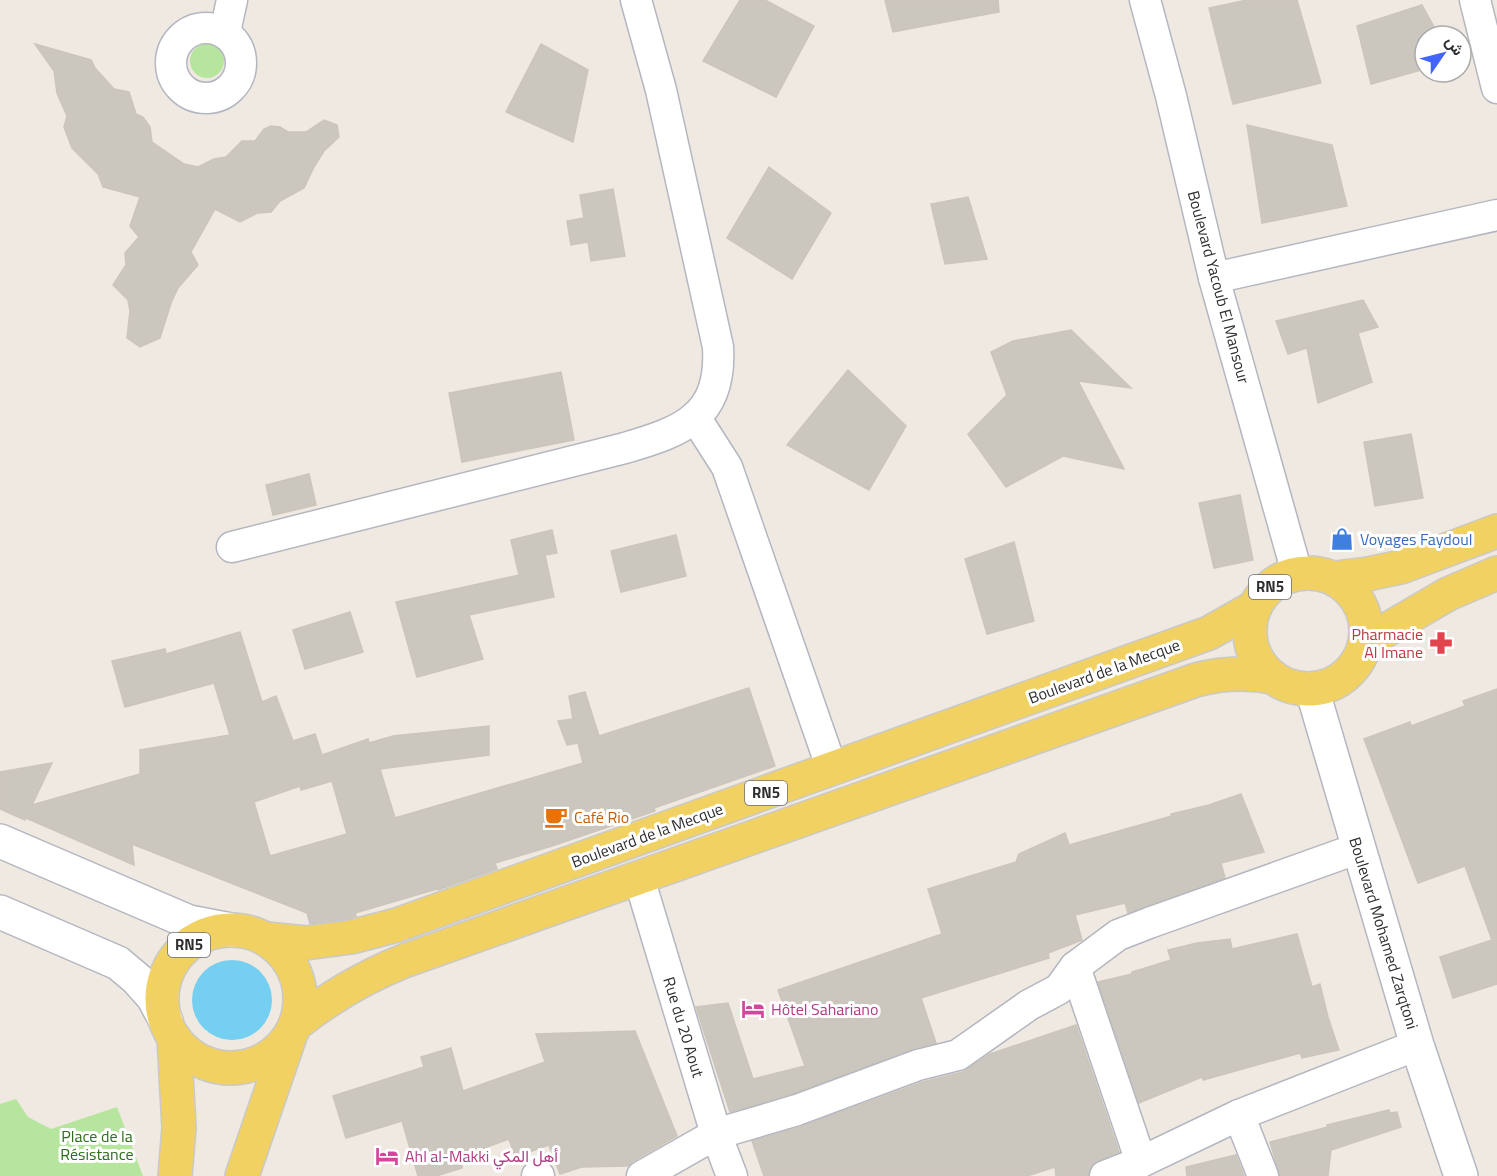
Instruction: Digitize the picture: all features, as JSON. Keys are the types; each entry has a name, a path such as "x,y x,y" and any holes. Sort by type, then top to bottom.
{"main road":[{"name":"RN5","path":"1312,689 1291,687 1273,677 1260,663 1252,645 1250,626 1255,607 1265,591 1272,585 1280,579 1297,573 1316,573 1335,578 1401,567 1497,531"},
{"path":"1366,642 1448,594 1497,573"},
{"path":"1312,689 1330,685 1347,675 1359,660 1366,642 1366,624 1361,605 1350,590 1335,578"},
{"name":"Boulevard de la Mecque","path":"267,939 306,944 351,938 397,925 1209,633 1255,607"},
{"name":"RN5","path":"170,1029 190,1054 210,1065 232,1068 254,1064 274,1054 293,1030 347,987 375,973 1196,680 1218,674 1241,672 1273,677"},
{"name":"RN5","path":"175,1176 180,1128 170,1029 162,1003 164,984 170,966 181,951 195,940 213,932 231,930 249,932 267,939 282,952 293,967 299,985 301,1005 244,1174"}],"street":[{"path":"225,32 232,0"},
{"path":"232,547 662,437 680,429 706,404 716,385 719,366 718,347 661,90 636,0"},
{"name":"Boulevard Yacoub El Mansour","path":"1145,0 1171,96 1214,278 1297,573"},
{"path":"1475,0 1491,37 1497,88"},
{"path":"1214,278 1497,215"},
{"path":"695,417 727,467 832,769"},
{"name":"Boulevard Mohamed Zarqtoni","path":"1312,689 1417,1045 1461,1176"},
{"path":"0,841 178,918 231,930"},
{"path":"642,1176 716,1134 797,1110 918,1065 958,1055 1029,1005 1059,989 1076,967 1118,935 1359,848"},
{"name":"Rue du 20 Aout","path":"639,878 716,1134 732,1176"},
{"path":"0,912 118,963 153,997 170,1029"},
{"path":"1076,967 1120,1172 1239,1114 1417,1045"},
{"path":"1239,1114 1263,1176"}],"green space":[{"path":"207,44 219,49 224,61 219,73 207,78 195,73 190,61 195,49"},
{"name":"Place de la Résistance","path":"16,1099 28,1117 51,1129 117,1107 143,1176 0,1176 0,1104"}],"water":[{"path":"232,960 247,963 260,972 269,985 272,1000 269,1015 260,1028 247,1037 232,1040 217,1037 204,1028 195,1015 192,1000 195,985 204,972 217,963"}],"building":[{"path":"740,0 765,0 814,26 776,97 703,61"},
{"path":"885,0 998,0 999,12 893,32"},
{"path":"1247,0 1297,0 1321,83 1233,104 1209,8"},
{"path":"1422,5 1432,24 1413,24 1413,72 1371,84 1357,26"},
{"path":"35,44 91,60 95,68 114,89 129,92 136,114 143,117 150,127 152,142 184,164 198,167 214,159 226,157 242,141 255,141 264,129 271,126 280,127 288,132 306,132 324,120 337,125 339,137 324,151 304,188 280,201 271,212 257,213 240,222 215,209 191,252 198,265 178,288 160,338 140,347 127,338 130,311 128,300 113,285 126,265 125,253 139,237 130,226 140,197 103,187 98,174 72,148 64,127 67,116 57,93 54,71"},
{"path":"541,44 588,70 573,142 506,112"},
{"path":"1247,125 1332,145 1347,206 1262,223"},
{"path":"769,167 831,213 792,279 727,238"},
{"path":"613,189 625,256 591,261 588,242 571,245 567,221 584,218 580,195"},
{"path":"968,197 987,259 945,264 931,204"},
{"path":"1363,300 1378,327 1358,333 1372,382 1318,403 1307,348 1288,354 1276,321"},
{"path":"1071,330 1131,388 1078,381 1124,469 1063,456 1006,487 968,434 1007,395 991,352 1013,341"},
{"path":"848,370 906,426 869,490 787,445"},
{"path":"561,372 574,440 462,462 449,393"},
{"path":"1411,434 1423,498 1375,506 1364,442"},
{"path":"309,474 316,505 273,515 266,485"},
{"path":"1240,495 1253,560 1214,568 1199,503"},
{"path":"552,530 557,553 545,555 554,597 469,615 483,659 417,677 396,602 519,575 511,540"},
{"path":"676,535 686,576 621,592 611,551"},
{"path":"1014,542 1034,621 987,634 965,559"},
{"path":"350,612 363,652 305,669 293,630"},
{"path":"240,632 262,702 276,696 293,741 315,734 322,755 368,739 369,743 393,736 489,726 489,755 380,769 395,818 583,763 578,743 567,745 558,721 573,719 569,696 585,692 599,736 749,688 775,766 654,808 655,811 495,863 497,869 438,890 355,913 356,916 347,919 310,924 307,913 132,844 134,865 0,809 0,772 52,763 32,805 140,774 140,750 230,735 214,683 125,707 112,661 165,649 166,654","holes":["332,781 347,834 270,856 254,802 300,786 301,790"]},
{"path":"1497,689 1497,984 1453,998 1440,957 1492,940 1465,866 1418,883 1364,739 1410,722 1411,726 1465,706 1463,701"},
{"path":"1241,794 1264,852 1221,863 1225,878 1128,913 1125,903 1075,915 1082,940 1048,953 1049,958 921,998 936,1043 912,1049 792,1094 730,1112 696,1007 728,1003 753,1079 805,1066 778,990 942,934 928,889 1016,862 1019,854 1065,833 1069,845"},
{"path":"1297,934 1312,987 1320,984 1339,1050 1302,1058 1300,1053 1203,1080 1202,1077 1139,1103 1098,982 1132,974 1132,972 1171,960 1168,950 1197,943 1230,939 1232,949"},
{"path":"1076,1025 1119,1152 1092,1165 1088,1176 1056,1176 1055,1167 1027,1176 764,1176 752,1141 803,1126 923,1082 963,1072 990,1054"},
{"path":"635,1031 677,1136 628,1166 582,1167 560,1174 549,1145 515,1157 509,1139 462,1156 462,1168 436,1176 418,1176 402,1121 346,1138 333,1096 424,1067 421,1057 451,1048 463,1091 545,1062 536,1034"},
{"path":"1389,1110 1390,1113 1397,1112 1401,1127 1331,1150 1328,1176 1280,1176 1270,1142"},
{"path":"1236,1155 1244,1176 1187,1176 1186,1167"}],"place":[{"name":"Voyages Faydoul","path":"1342,539"},
{"name":"Pharmacie Al Imane","path":"1441,643"},
{"name":"Café Rio","path":"556,817"},
{"name":"Hôtel Sahariano","path":"753,1009"},
{"name":"Ahl al-Makki أهل المكي","path":"387,1156"}]}
